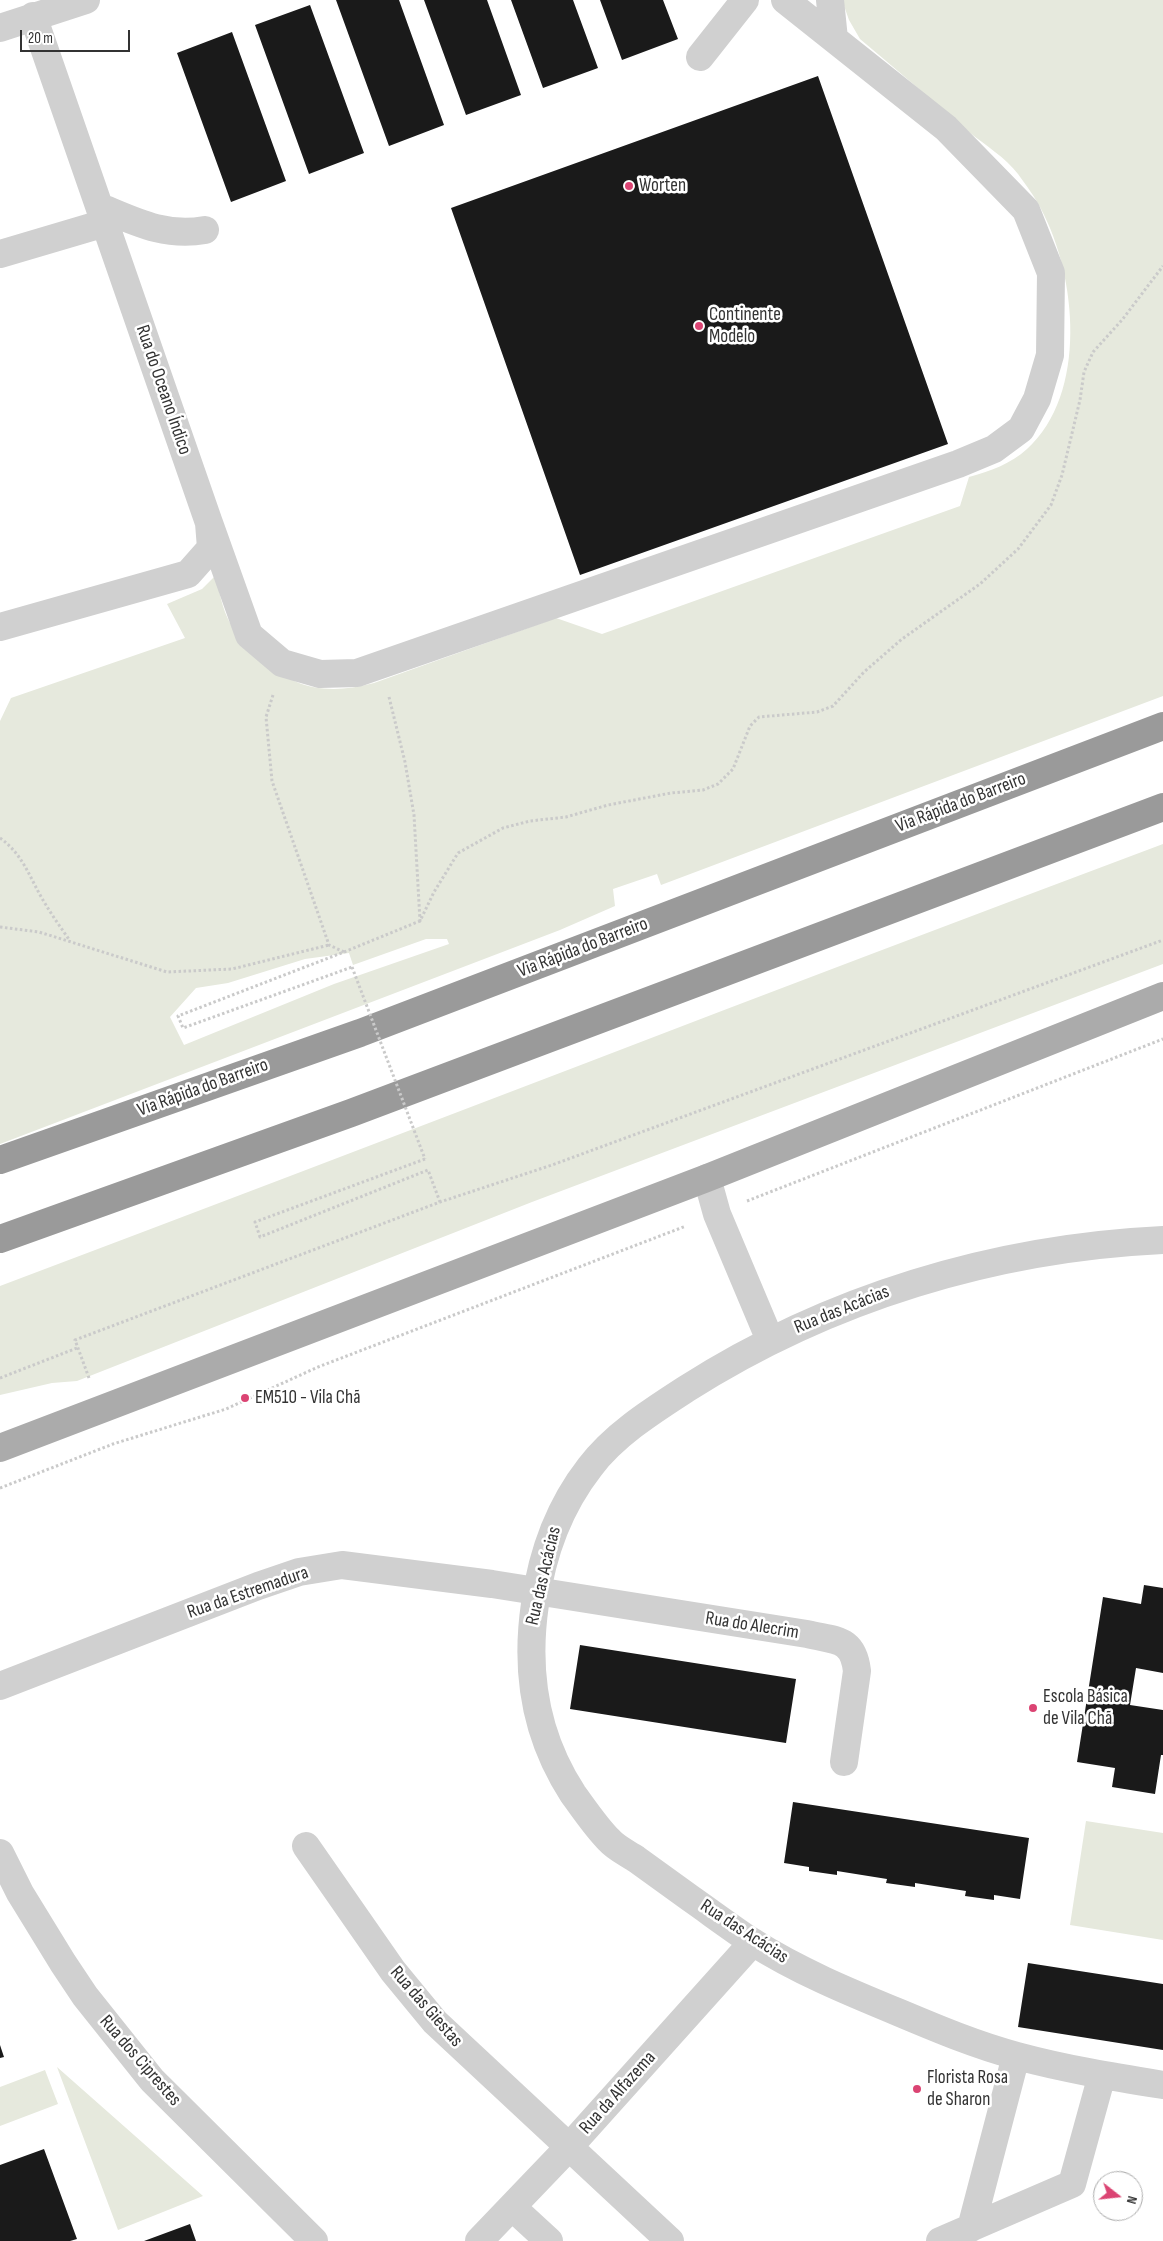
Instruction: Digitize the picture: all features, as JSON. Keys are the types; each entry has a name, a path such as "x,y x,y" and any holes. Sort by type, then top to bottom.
{"highway":[{"name":"Via Rápida do Barreiro","path":"0,1160 360,1033 1163,726"},
{"path":"0,1239 351,1113 1163,807"}],"main road":[{"path":"0,1448 707,1178 1163,996"}],"street":[{"path":"0,28 86,0"},
{"path":"700,57 745,0"},
{"path":"209,523 249,635 282,663 320,674 357,673 958,464 994,449 1021,430 1038,399 1050,355 1051,273 1026,210 946,128 785,0"},
{"path":"830,0 834,38"},
{"name":"Rua do Oceano Índico","path":"0,627 188,574 211,548 209,523 33,16"},
{"path":"0,254 102,215 184,233 205,230"},
{"path":"707,1178 717,1214 770,1340"},
{"name":"Rua das Acácias","path":"1163,1240 1050,1250 984,1264 912,1284 844,1307 770,1340 713,1372 654,1409 614,1442 591,1465 561,1509 546,1551 537,1591 530,1640 532,1688 545,1740 572,1792 610,1841 753,1942 830,1984 956,2037 1016,2056 1102,2075 1163,2085"},
{"name":"Rua da Estremadura","path":"0,1686 299,1572 342,1565 537,1591"},
{"name":"Rua do Alecrim","path":"537,1591 807,1634 843,1643 852,1649 857,1671 844,1762"},
{"name":"Rua das Giestas","path":"306,1846 393,1970 435,2022 670,2241"},
{"name":"Rua dos Ciprestes","path":"0,1853 20,1893 62,1963 85,1996 152,2080 314,2241"},
{"name":"Rua da Alfazema","path":"479,2241 569,2147 753,1942"},
{"path":"971,2228 1016,2056"},
{"path":"940,2241 1072,2184 1102,2075"},
{"path":"512,2207 548,2241"}],"path":[{"path":"440,1202 428,1170 260,1237 255,1222 424,1159 352,967 183,1028 178,1016 420,921 434,892 458,853 503,828 530,821 566,817 608,805 671,793 703,790 718,784 733,769 750,726 759,716 817,712 833,706 864,672 902,639 980,584 1018,549 1051,506 1062,475 1080,400 1084,372 1093,352 1122,320 1163,266"},
{"path":"282,663 266,717 272,781 329,945"},
{"path":"380,665 405,762 414,815 420,921"},
{"path":"0,838 9,844 29,870 45,904 70,941"},
{"path":"0,928 40,932 167,972 232,969 329,945 344,952"},
{"path":"91,1384 75,1340 440,1202 552,1165 1163,940"},
{"path":"741,1203 1163,1039"},
{"path":"0,1488 113,1444 226,1409 318,1366 691,1224"},
{"path":"0,1378 77,1348"}],"shaded area":[{"path":"842,0 1163,0 1163,696 661,885 657,874 613,889 615,906 560,930 0,1144 0,721 11,698 185,638 167,604 202,589 216,575 227,617 243,642 273,669 286,677 313,687 342,689 374,683 556,618 602,634 960,506 969,477 1014,459 1027,449 1047,426 1060,398 1068,367 1070,334 1068,300 1063,267 1053,236 1041,209 1024,182 1008,163 860,39 849,20","holes":["426,939 447,939 449,944 334,984 184,1045 170,1017 196,988 228,983 305,959 349,953 353,965"]},
{"path":"1163,844 1163,964 532,1202 77,1381 52,1383 0,1395 0,1286"},
{"path":"1086,1821 1163,1833 1163,1940 1070,1925"},
{"path":"57,2067 203,2196 118,2230"},
{"path":"45,2070 58,2104 0,2126 0,2087"}],"building":[{"path":"336,0 399,0 444,125 389,146"},
{"path":"424,0 487,0 521,95 466,115"},
{"path":"511,0 573,0 598,68 543,88"},
{"path":"600,0 663,0 678,39 622,60"},
{"path":"310,5 364,153 309,174 255,25"},
{"path":"232,32 286,181 231,202 177,53"},
{"name":"Continente Modelo","path":"818,76 948,444 580,575 451,208"},
{"path":"1144,1585 1163,1588 1163,1673 1136,1668 1130,1705 1163,1710 1163,1755 1161,1755 1155,1794 1112,1787 1115,1768 1077,1762 1103,1597 1141,1604"},
{"path":"580,1645 796,1679 786,1743 570,1709"},
{"path":"793,1802 1029,1838 1020,1899 994,1895 994,1900 965,1896 966,1891 915,1883 915,1887 886,1883 887,1879 837,1871 837,1875 809,1871 809,1867 784,1863"},
{"path":"1028,1963 1163,1984 1163,2050 1018,2027"},
{"path":"0,2045 4,2057 0,2058"},
{"path":"44,2149 77,2239 70,2241 0,2241 0,2165"},
{"path":"190,2224 196,2241 144,2241"}],"place":[{"name":"Worten","path":"629,186"},
{"name":"Continente Modelo","path":"699,326"},
{"name":"EM510 - Vila Chã","path":"245,1398"},
{"name":"Escola Básica de Vila Chã","path":"1033,1708"},
{"name":"Florista Rosa de Sharon","path":"917,2089"}]}
